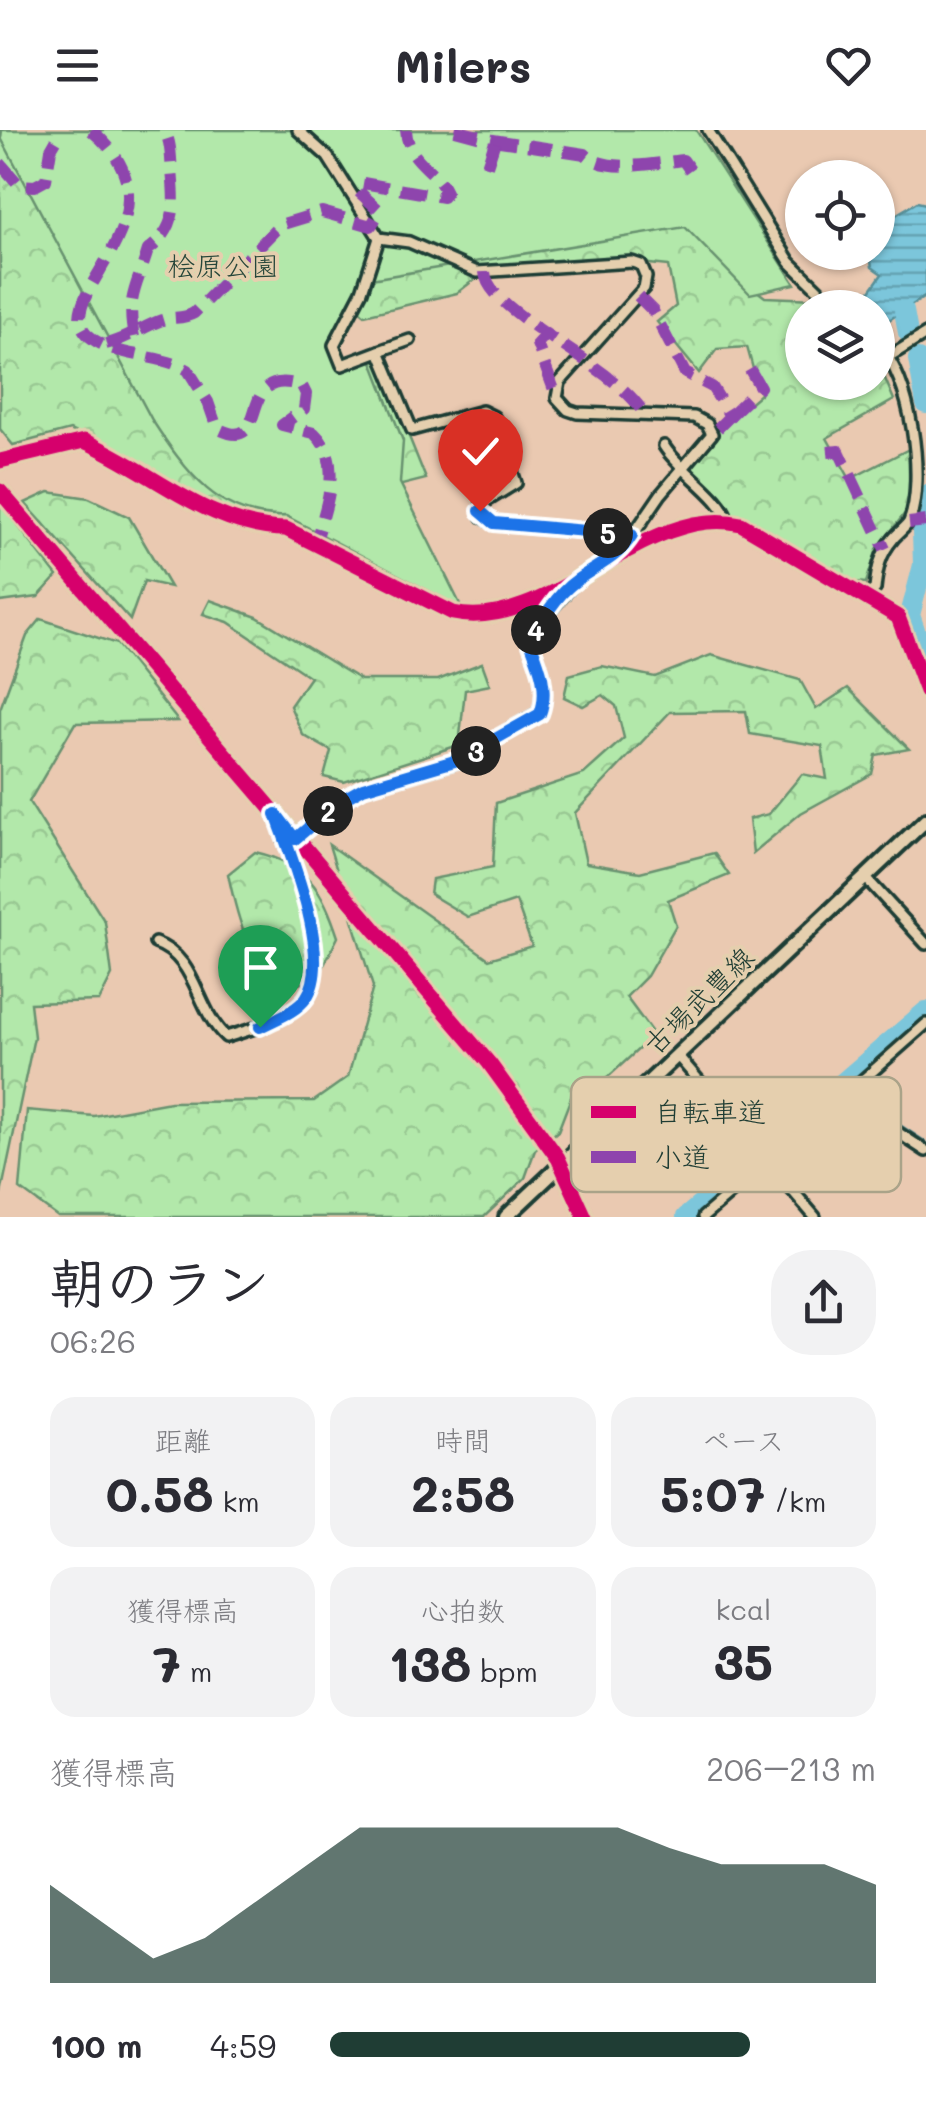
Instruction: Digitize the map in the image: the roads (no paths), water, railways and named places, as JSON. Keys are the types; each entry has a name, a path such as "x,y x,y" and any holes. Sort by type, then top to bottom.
{"main road":[{"name":"古場武豊線","path":"654,1077 926,820"},
{"name":"古場武豊線","path":"506,1217 571,1156"}],"street":[{"path":"298,130 328,157 340,183 379,238 409,242 477,272 632,262 641,265 646,277 644,288 560,382 557,398 568,410 578,413 701,420 712,434 680,470 620,553"},
{"path":"708,130 790,262 819,290"},
{"path":"379,238 362,292 334,345 342,364 410,340"},
{"path":"895,353 926,334"},
{"path":"379,350 412,430 482,411 494,417 516,483 482,504 481,515 488,521 661,537"},
{"path":"866,596 875,589 882,553 908,523 915,478 912,420 895,371"},
{"path":"0,461 84,442 228,520 262,529 286,529 454,612 477,618 577,580 620,553 661,537 700,522 728,521 898,617 926,691"},
{"path":"664,446 680,470 718,502 728,521"},
{"path":"0,490 489,1063 562,1165 571,1185"},
{"path":"295,839 340,801 363,788 458,760 540,714 544,702 542,673 531,644 538,624 577,580"},
{"path":"155,943 172,948 226,1037 260,1027 306,998 312,984 311,925 276,814"},
{"path":"865,876 926,944"},
{"path":"866,1077 926,1024"},
{"path":"677,1055 696,1077"},
{"path":"901,1134 926,1150"},
{"path":"574,1192 585,1217"},
{"path":"703,1217 731,1192"},
{"path":"795,1192 816,1217"}],"water":[{"path":"917,202 926,204 926,296 895,316 895,290 871,290 882,274 876,270 895,270 895,216"}],"waterway":[{"path":"904,311 908,333"},
{"path":"918,359 926,404"},
{"path":"922,512 926,495"},
{"path":"922,532 923,565 910,615 926,662"},
{"path":"849,1077 926,1011"},
{"path":"901,1127 926,1143"},
{"path":"686,1217 715,1192"}],"park label":[{"name":"桧原公園","path":"223,265"}]}
